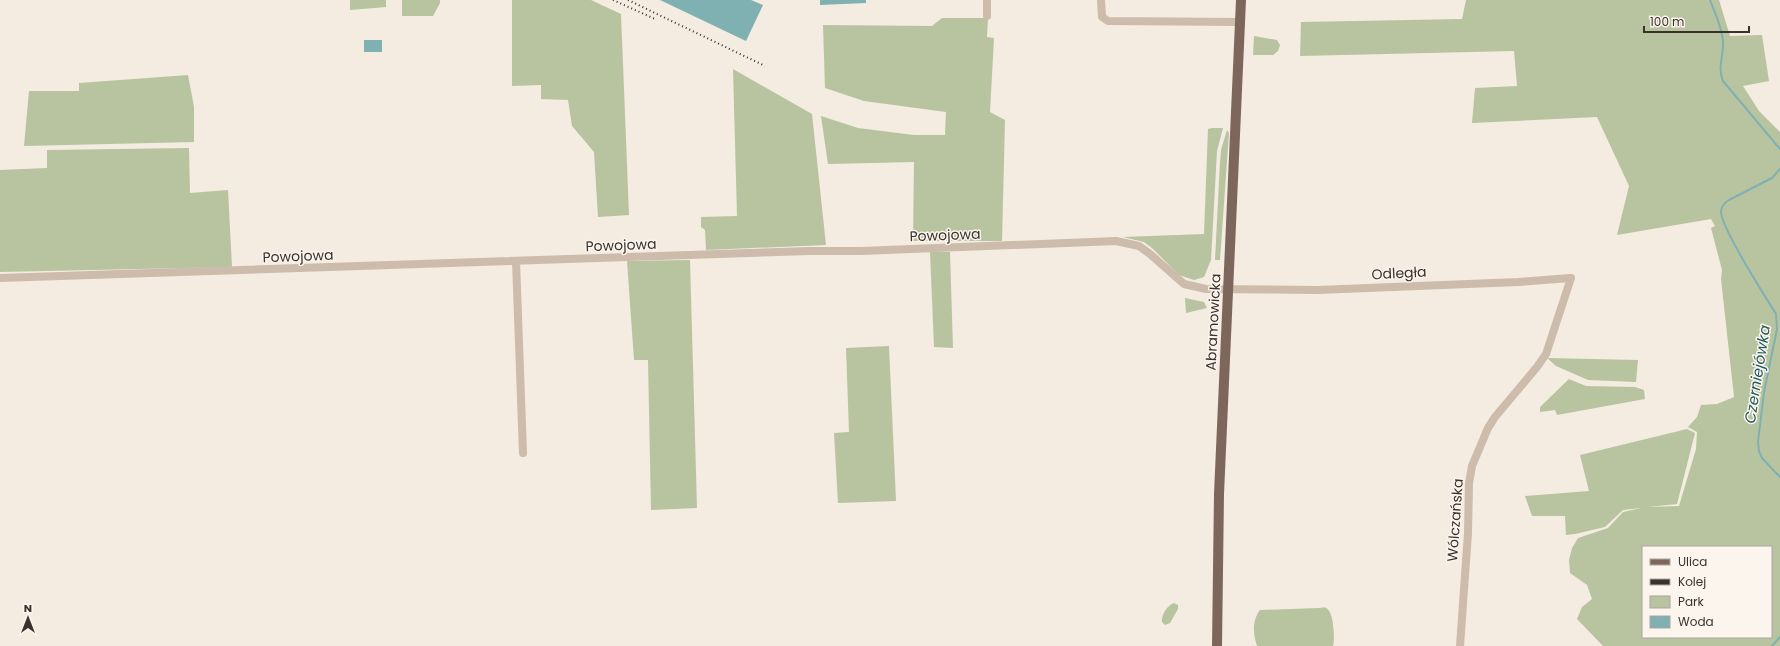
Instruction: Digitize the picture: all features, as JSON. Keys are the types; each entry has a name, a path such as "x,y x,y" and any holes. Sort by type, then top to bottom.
{"main road":[{"name":"Abramowicka","path":"1217,646 1219,494 1241,0"}],"street":[{"path":"987,0 987,16"},
{"path":"1101,0 1102,16 1108,21 1240,22"},
{"name":"Powojowa","path":"0,278 1120,241 1143,248 1184,284 1200,288 1228,290"},
{"path":"516,261 523,453"},
{"name":"Odległa","path":"1228,290 1318,290 1571,278"},
{"name":"Wólczańska","path":"1460,646 1468,533 1469,483 1472,466 1488,428 1495,417 1546,354 1571,278"}],"green space":[{"path":"350,0 386,0 386,7 350,10"},
{"path":"402,0 440,0 440,3 433,16 402,16"},
{"path":"512,0 591,0 621,14 629,215 598,217 594,152 572,126 568,100 541,99 541,85 512,86"},
{"path":"1466,0 1719,0 1730,36 1762,35 1769,81 1743,86 1759,111 1780,132 1780,646 1603,646 1577,619 1582,607 1592,599 1587,585 1570,573 1569,560 1572,548 1578,538 1608,528 1623,512 1641,508 1623,510 1605,527 1566,535 1565,516 1532,516 1525,496 1589,491 1580,455 1687,429 1695,433 1677,504 1648,507 1679,506 1696,449 1697,432 1688,427 1697,417 1701,405 1717,404 1734,397 1721,279 1722,270 1711,228 1715,226 1711,219 1617,235 1629,186 1597,117 1472,123 1475,88 1517,86 1514,51 1300,56 1301,22 1462,19"},
{"path":"942,18 988,18 987,37 994,38 990,112 1005,120 1002,241 913,241 914,162 828,164 821,116 858,128 914,135 945,135 946,112 864,101 825,88 823,25 932,26"},
{"path":"1254,36 1277,40 1280,45 1278,51 1273,55 1253,55"},
{"path":"733,69 812,114 826,245 706,250 705,230 701,227 701,217 737,216"},
{"path":"188,75 194,107 194,142 24,146 29,91 79,91 79,83"},
{"path":"1223,128 1217,151 1211,260 1204,277 1194,280 1179,275 1144,242 1123,237 1204,234 1208,129"},
{"path":"1227,130 1229,133 1220,260 1215,260 1221,150"},
{"path":"189,148 190,193 228,190 232,267 0,272 0,170 47,168 47,150"},
{"path":"930,252 950,252 953,348 934,347"},
{"path":"690,260 697,508 651,510 648,360 634,360 627,261"},
{"path":"1185,298 1204,302 1207,308 1186,313"},
{"path":"889,346 896,501 838,503 834,433 849,432 846,348"},
{"path":"1547,358 1638,360 1636,382 1588,380 1556,366"},
{"path":"1569,379 1586,386 1635,387 1644,390 1645,399 1557,415 1555,410 1540,412 1540,407"},
{"path":"1174,603 1178,605 1178,609 1170,623 1165,625 1162,622 1164,614 1167,608"},
{"path":"1323,608 1329,610 1331,614 1334,632 1333,646 1257,646 1254,623 1260,610"}],"water":[{"path":"660,0 751,0 763,5 746,41"},
{"path":"820,0 866,0 866,3 820,5"},
{"path":"364,40 382,40 382,52 364,52"}],"waterway":[{"name":"Czerniejówka","path":"1710,0 1718,20 1723,41 1721,66 1721,76 1723,81 1780,149"},
{"name":"Czerniejówka","path":"1780,169 1772,178 1727,201 1722,206 1721,210 1723,221 1728,233 1776,314 1777,329 1764,392 1758,442 1759,451 1762,458 1780,477"},
{"name":"Czerniejówka","path":"1772,646 1780,637"}],"railway":[{"path":"613,0 655,19"},
{"path":"628,0 765,66"}]}
